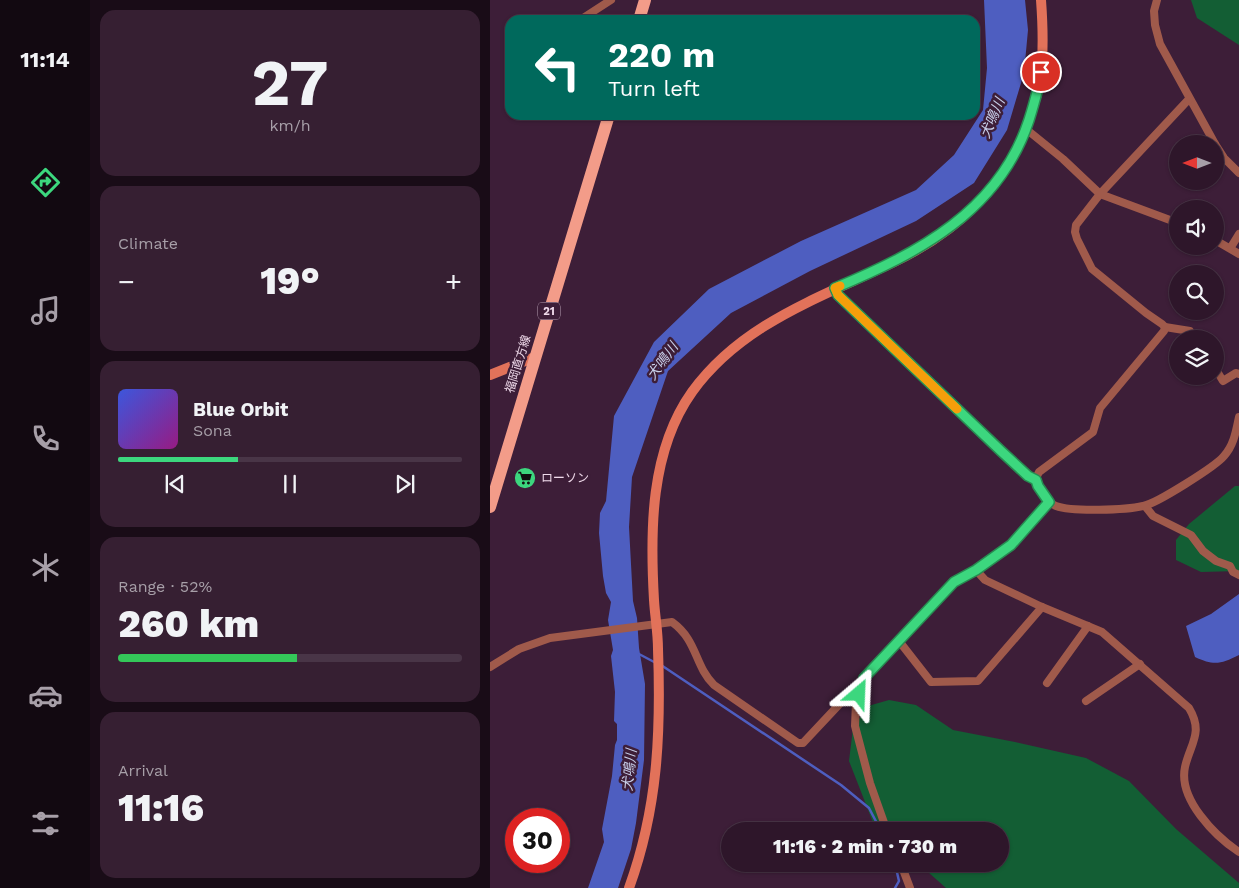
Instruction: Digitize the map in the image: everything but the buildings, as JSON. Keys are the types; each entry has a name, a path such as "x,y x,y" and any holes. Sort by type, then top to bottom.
{"main road":[{"path":"640,15 645,0"},
{"name":"福岡直方線","path":"490,507 607,120"}],"street":[{"path":"588,15 611,0"},
{"path":"629,888 647,831 654,792 659,729 657,624 652,553 656,494 665,446 683,405 704,377 747,338 786,312 896,261 925,244 950,227 982,199 1000,178 1019,146 1040,84 1042,60 1041,0"},
{"path":"1157,0 1154,11 1155,26 1160,44 1210,135"},
{"path":"1184,330 1165,327 1092,269 1077,239 1076,226 1100,194 1189,99"},
{"path":"1026,129 1063,159 1100,194 1169,220"},
{"path":"1224,158 1239,173"},
{"path":"1231,247 1239,234"},
{"path":"1224,244 1239,254"},
{"path":"835,288 838,295 1014,463 1028,476 1036,480"},
{"path":"1165,327 1162,335 1100,408 1093,432 1039,472 1036,480 1049,502 1057,506 1100,510 1145,506 1169,494 1224,456 1234,440 1239,417"},
{"path":"490,375 535,357"},
{"path":"1224,380 1236,373 1239,374"},
{"path":"490,667 519,649 550,638 672,622 689,638 709,680 798,743 802,743 954,582 976,570 1011,545 1049,502"},
{"path":"1145,506 1154,516 1191,535 1203,550 1216,561 1230,566 1233,572 1239,575"},
{"path":"976,570 985,580 1042,607 1102,632 1190,708 1195,717 1197,728 1193,748 1185,767 1185,788 1189,798 1207,824 1239,852"},
{"path":"899,641 931,682 978,681 1042,607"},
{"path":"1047,684 1088,626"},
{"path":"1086,701 1140,664"},
{"path":"864,678 856,703 855,726 870,783 884,822"},
{"path":"904,872 910,888"}],"green space":[{"path":"1191,0 1239,0 1239,45 1197,18"},
{"path":"1235,486 1239,486 1239,571 1201,572 1176,560 1176,540 1189,524"},
{"path":"889,700 916,705 953,730 1086,758 1129,781 1176,829 1239,883 1239,888 946,888 928,872 1009,872 1009,822 873,822 849,761 853,728 868,706"}],"water":[{"name":"犬鳴川","path":"984,0 1025,0 1028,30 1024,73 1007,130 974,183 916,221 810,271 731,313 668,371 632,477 629,527 633,601 637,618 639,648 645,684 644,760 636,823 631,849 618,888 588,888 604,842 602,829 617,740 617,724 614,721 615,692 611,656 613,650 608,620 611,602 606,593 603,576 599,533 600,513 606,501 614,416 654,342 709,289 801,241 916,190 954,155 977,120 980,120 980,115 983,110 987,68"},
{"path":"1239,594 1239,655 1217,663 1207,662 1195,657 1186,626 1211,614"}],"waterway":[{"path":"639,654 656,663"},
{"path":"661,665 841,785 869,808 876,822"},
{"path":"895,888 899,881 897,872"}],"slow traffic":[{"path":"840,286 835,288 838,295 957,409"}],"place":[{"name":"ローソン","path":"525,478"}],"route":[{"path":"859,694 864,678 954,582 976,570 1011,545 1049,502 1036,480 1028,476 1001,451 838,295 835,288 896,261 925,244 971,210 991,190 1011,162 1019,146 1040,84 1041,72"}]}
